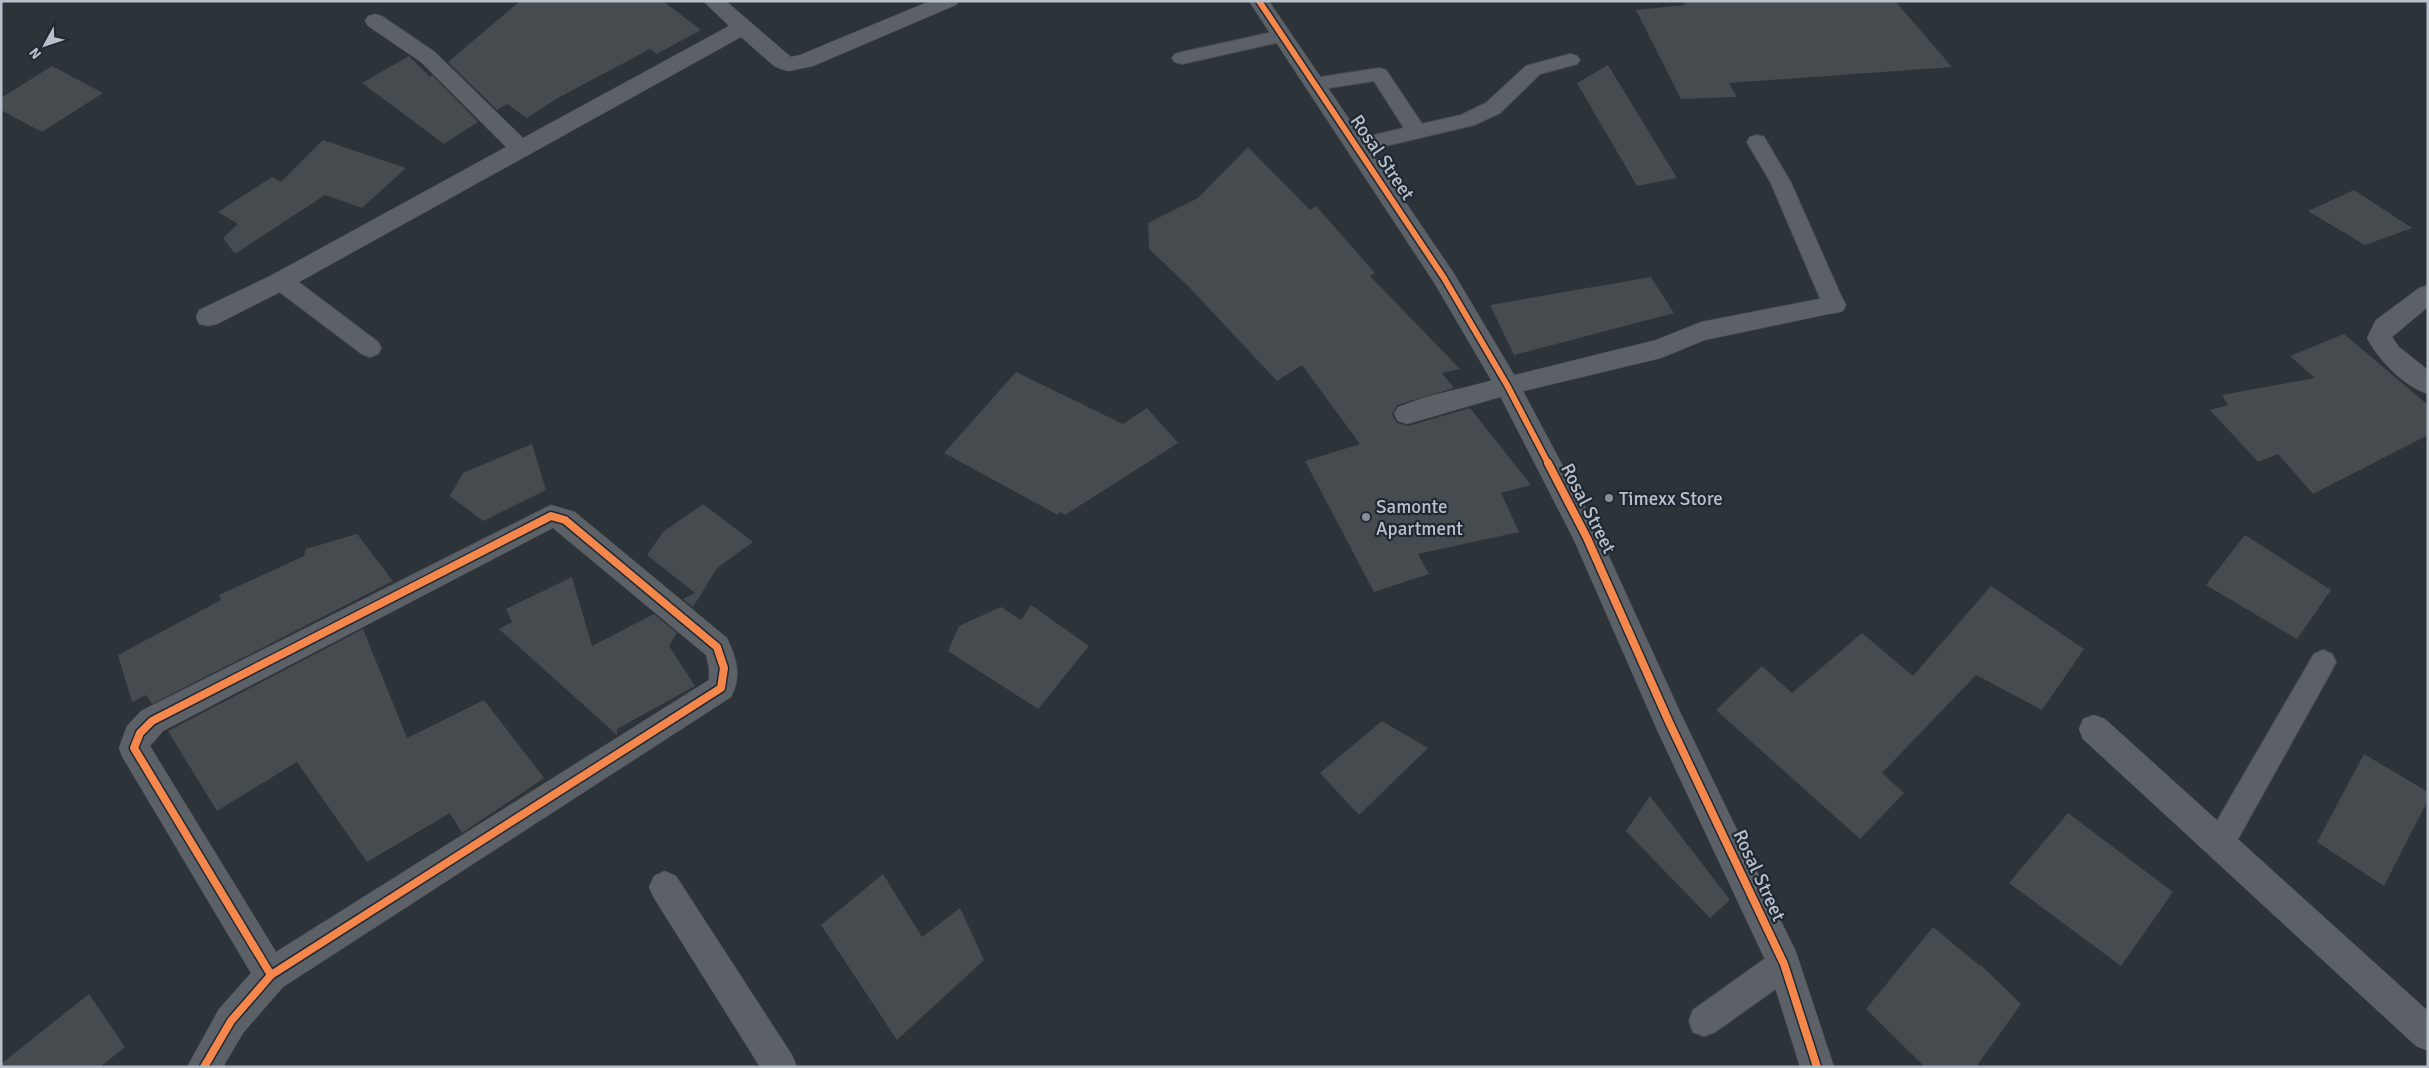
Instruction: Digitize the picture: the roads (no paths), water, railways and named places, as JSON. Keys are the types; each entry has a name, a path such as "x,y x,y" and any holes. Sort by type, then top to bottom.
{"street":[{"path":"712,1 782,61 797,63 949,1"},
{"name":"Rosal Street","path":"1259,1 1444,278 1507,385 1587,538 1669,722 1784,964 1817,1067"},
{"path":"375,21 428,57 521,150"},
{"path":"208,317 281,281 743,27"},
{"path":"2428,294 2385,327 2378,338 2390,354 2428,384"},
{"path":"1407,414 1507,385 1661,348 1700,331 1834,305"},
{"path":"204,1067 231,1021 271,975 721,688 725,675 724,663 717,648 565,520 551,516 152,721 141,730 135,740 134,748 271,975"},
{"path":"2094,729 2428,1034"},
{"path":"665,886 780,1067"}],"lane":[{"path":"1182,58 1282,36"},
{"path":"1356,146 1467,120 1493,108 1533,70 1570,60"},
{"path":"1315,84 1379,74 1417,132"},
{"path":"1757,142 1781,183 1834,305"},
{"path":"281,281 370,348"},
{"path":"2220,843 2323,662"},
{"path":"1704,1021 1784,964"}],"place":[{"name":"Timexx Store","path":"1609,498"},
{"name":"Samonte Apartment","path":"1366,517"}]}
